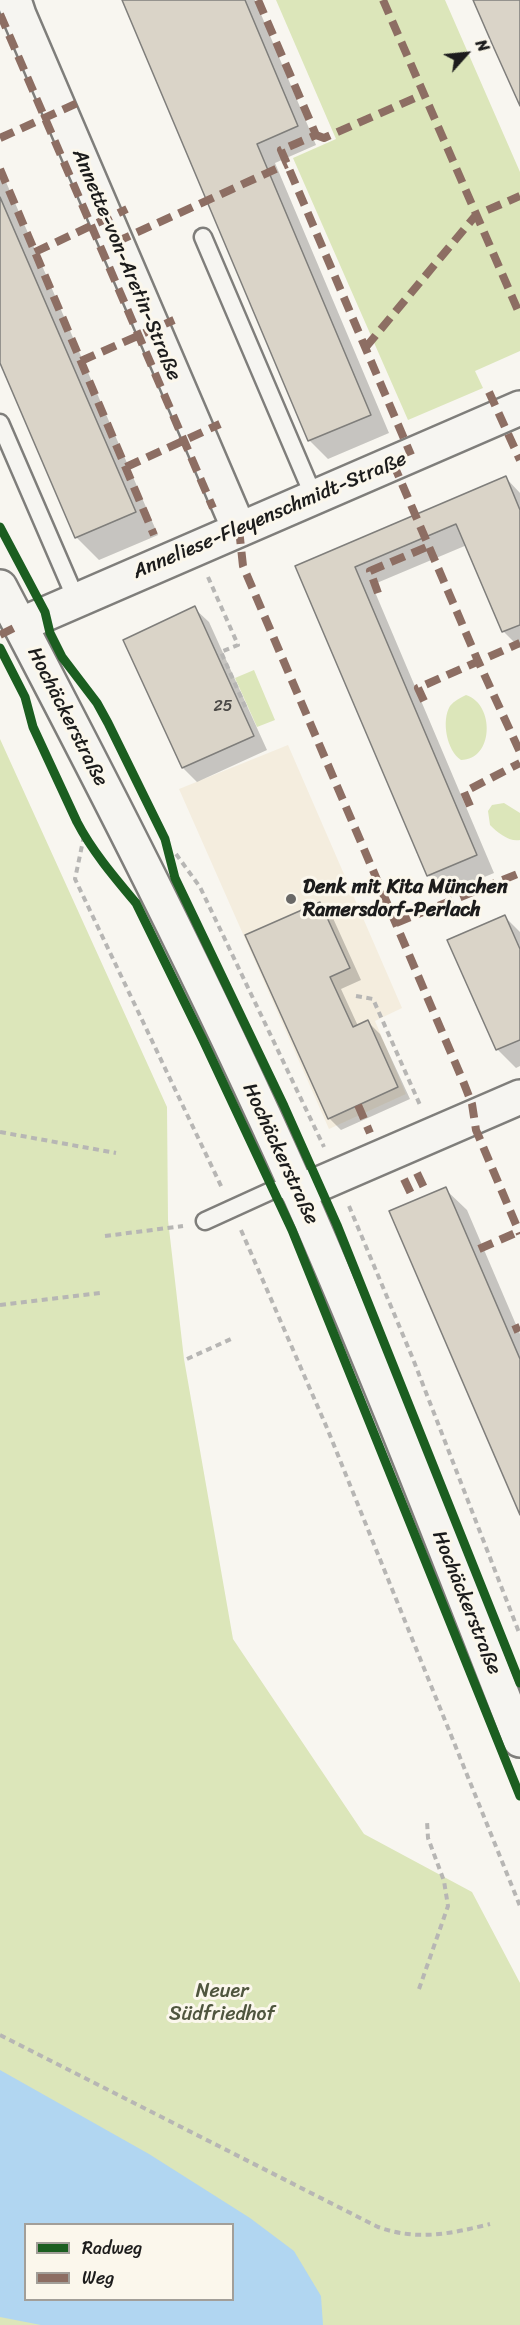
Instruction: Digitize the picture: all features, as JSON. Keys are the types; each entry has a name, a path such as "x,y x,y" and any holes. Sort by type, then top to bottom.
{"street":[{"name":"Annette-von-Aretin-Straße","path":"14,0 239,529"},
{"name":"Anneliese-Fleyenschmidt-Straße","path":"20,625 520,408"},
{"name":"Hochäckerstraße","path":"0,587 193,969 297,1190 356,1327 520,1740"},
{"path":"297,1190 319,1184 520,1097"}],"lane":[{"path":"203,237 314,497"},
{"path":"0,423 76,599"},
{"path":"205,1221 273,1190 297,1190"}],"path":[{"path":"205,571 238,645 221,652 247,711"},
{"path":"84,836 91,844"},
{"path":"84,836 75,879 232,1209 327,1428 520,1906"},
{"path":"170,849 172,868"},
{"path":"170,849 200,886 326,1152"},
{"path":"356,996 373,999 433,1134"},
{"path":"0,1132 116,1153"},
{"path":"347,1203 413,1359 520,1635"},
{"path":"105,1236 170,1228"},
{"path":"0,1305 100,1293"},
{"path":"187,1359 231,1339"},
{"path":"420,1989 448,1906 444,1881 428,1838 427,1821"},
{"path":"0,2035 378,2227 410,2236 457,2232 490,2224"}],"shaded area":[{"name":"Denk mit Kita München Ramersdorf-Perlach","path":"288,745 402,1008 375,1021 406,1094 329,1129 179,789"}],"green space":[{"path":"276,0 445,0 520,172 520,351 475,371 483,388 408,420 293,158 336,139"},
{"path":"254,670 275,720 257,727 235,678"},
{"path":"466,695 475,700 482,709 487,731 480,751 472,758 461,760 449,743 446,720 450,706"},
{"name":"Neuer Südfriedhof","path":"0,739 167,1107 168,1220 184,1359 233,1639 364,1834 472,1892 520,1983 520,2325 0,2325"},
{"path":"504,803 520,813 520,840 500,834 490,825 488,811 492,805"}],"water":[{"path":"0,2070 149,2154 250,2218 294,2251 321,2296 323,2325 41,2325 0,2317"}],"building":[{"path":"122,0 245,0 298,126 257,144 371,415 308,441"},
{"path":"473,0 520,0 520,106 493,46"},
{"path":"0,197 136,512 75,538 0,363"},
{"path":"506,476 520,510 520,625 502,632 456,524 355,567 477,855 427,876 295,566"},
{"path":"195,606 254,736 182,768 123,640"},
{"path":"320,902 350,968 330,977 353,1027 368,1020 398,1087 328,1119 245,935"},
{"path":"505,915 520,949 520,1040 496,1050 447,940"},
{"path":"446,1187 520,1359 520,1515 389,1211"}],"marked path":[{"path":"258,0 316,135 281,150 411,455"},
{"path":"383,0 520,315"},
{"path":"0,14 213,508"},
{"path":"316,135 324,138 424,94"},
{"path":"0,138 82,101"},
{"path":"116,242 287,164"},
{"path":"0,169 154,535"},
{"path":"366,347 476,215 520,196"},
{"path":"35,252 127,209"},
{"path":"81,361 174,320"},
{"path":"489,392 520,460"},
{"path":"126,467 220,424"},
{"path":"393,463 478,661 520,752"},
{"path":"239,529 243,566 463,1081 472,1104 476,1130 520,1234"},
{"path":"378,593 370,571 429,546"},
{"path":"0,635 20,625"},
{"path":"424,701 418,688 520,643"},
{"path":"470,806 464,792 520,763"},
{"path":"396,923 520,873"},
{"path":"358,1105 370,1133"},
{"path":"417,1173 426,1192"},
{"path":"404,1179 413,1198"},
{"path":"479,1249 520,1231"},
{"path":"513,1330 520,1327"}],"cycle path":[{"path":"0,527 45,612 50,633 62,657 97,703 165,839 175,878 284,1106 337,1225 520,1683"},
{"path":"0,648 25,697 33,727 77,822 97,854 136,903 292,1230 520,1796"}],"place":[{"name":"Denk mit Kita München Ramersdorf-Perlach","path":"291,899"}]}
